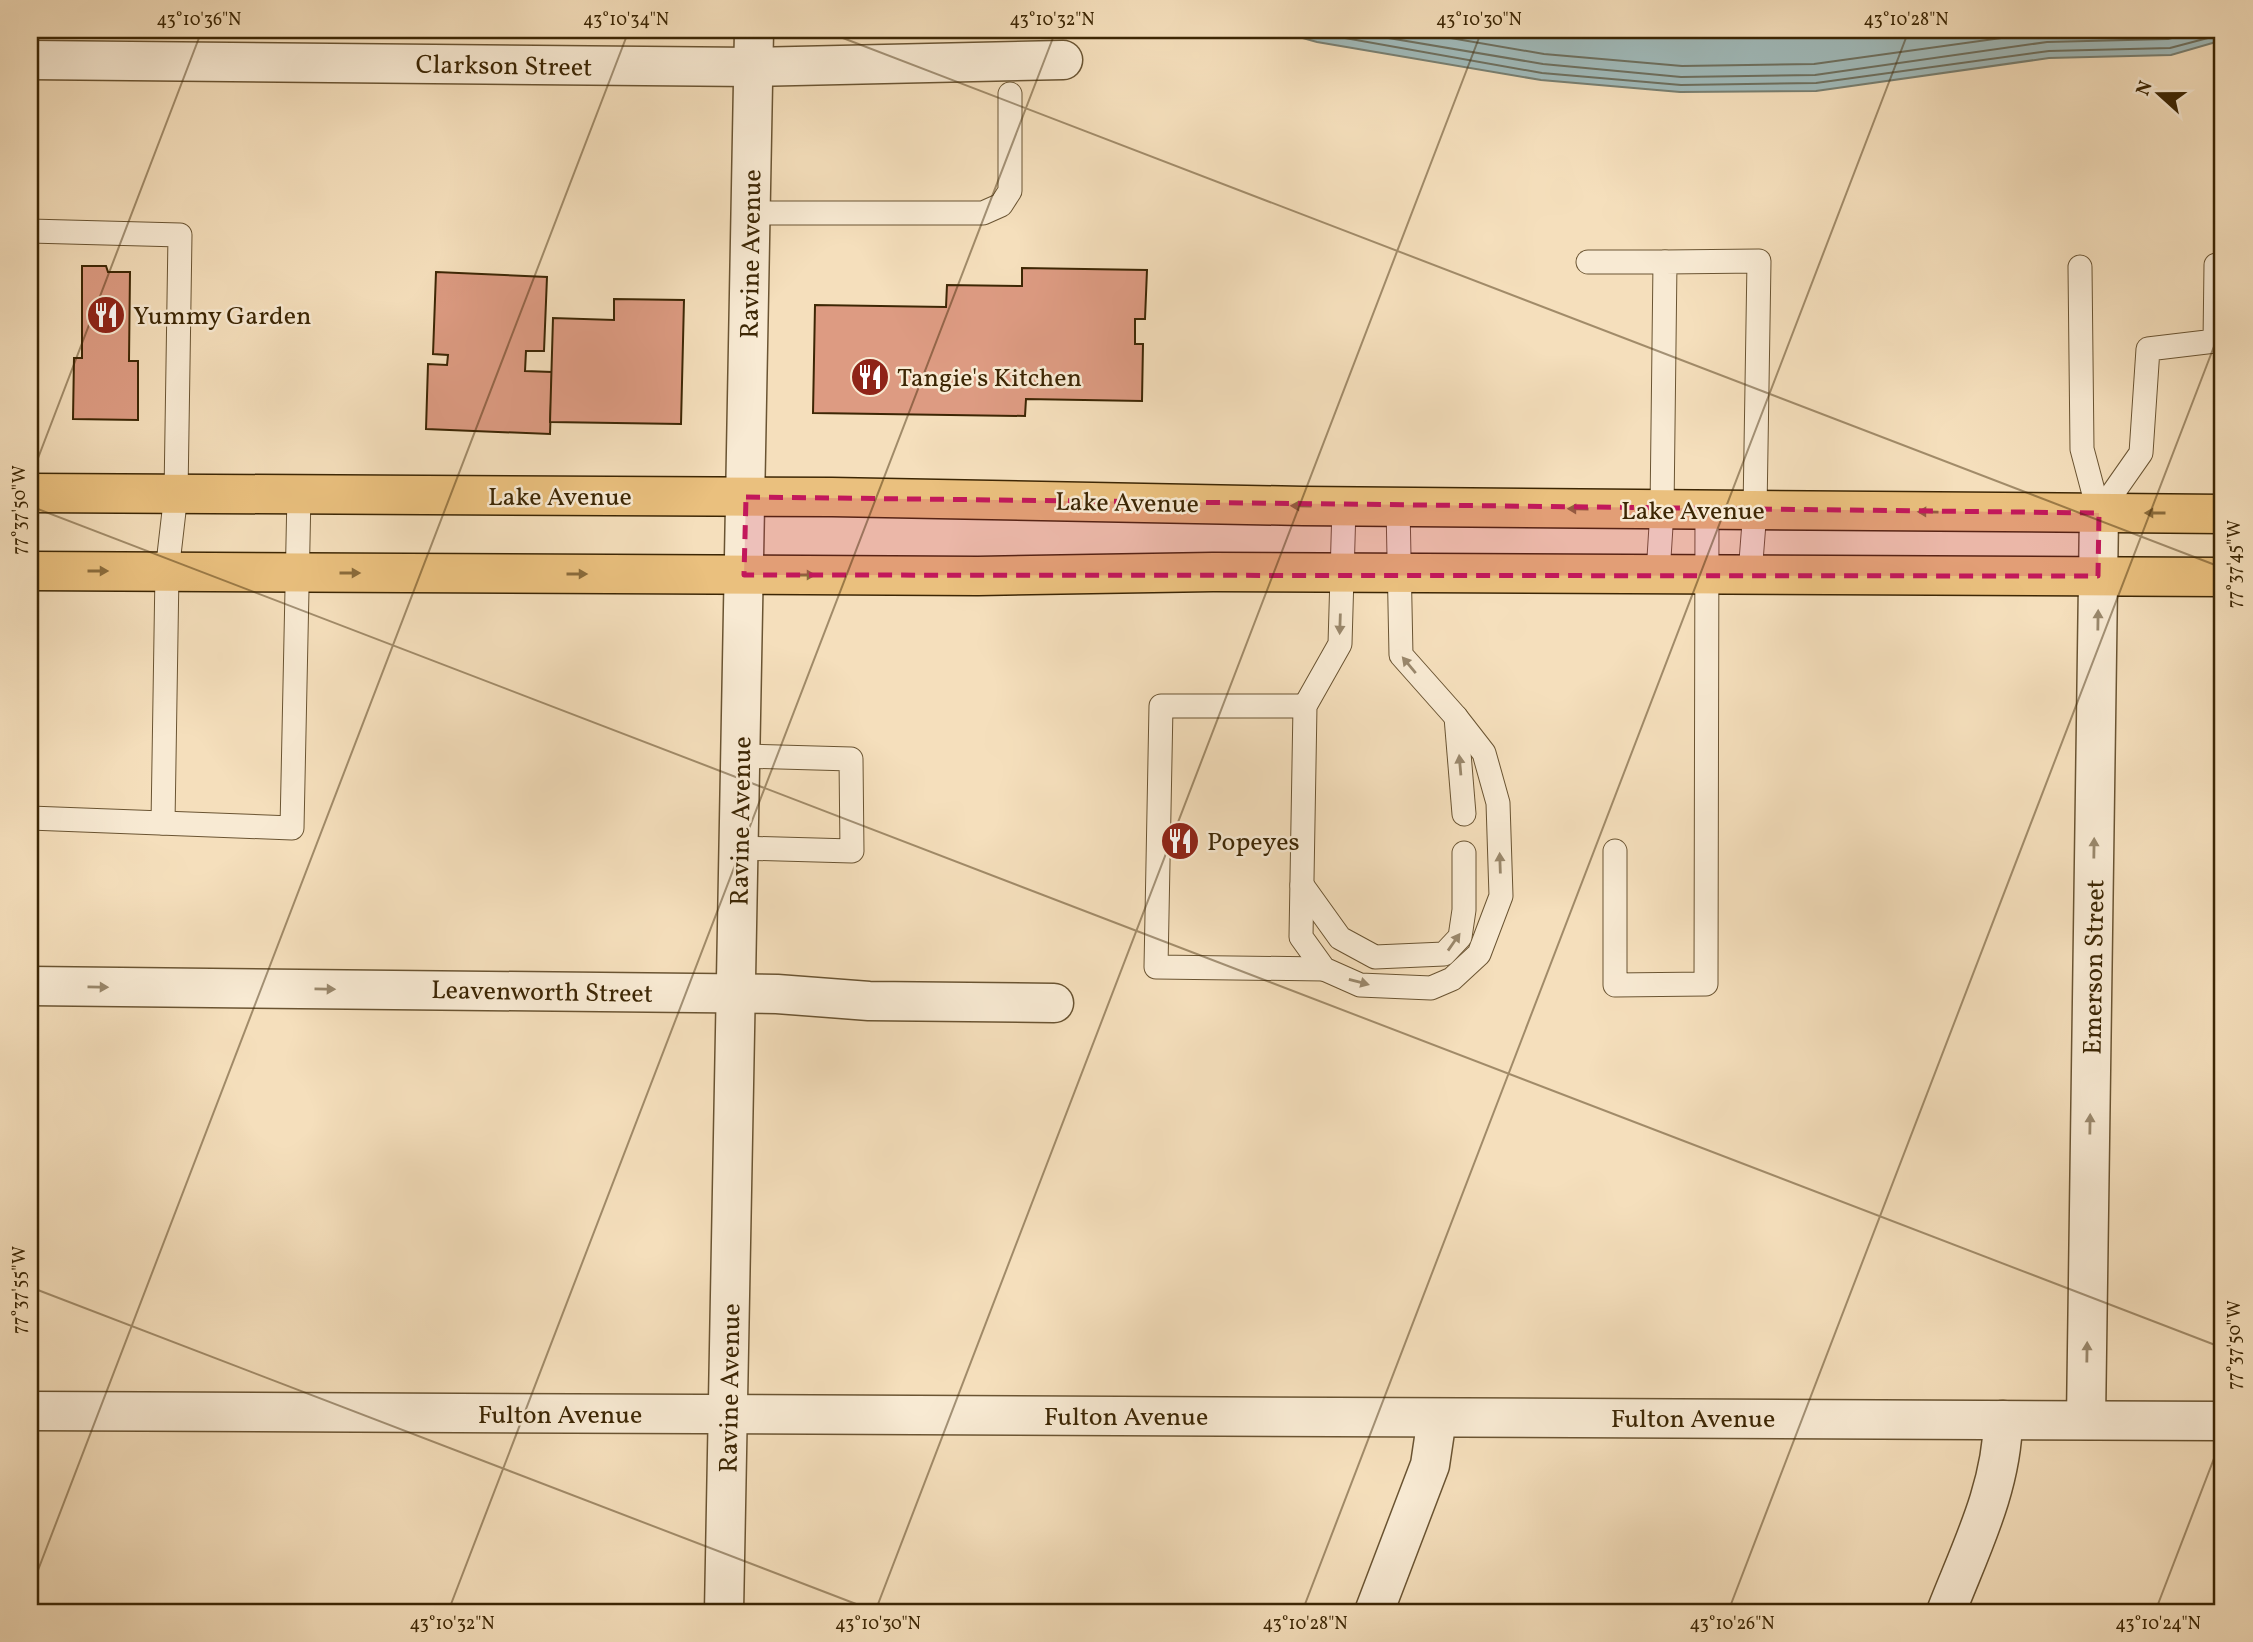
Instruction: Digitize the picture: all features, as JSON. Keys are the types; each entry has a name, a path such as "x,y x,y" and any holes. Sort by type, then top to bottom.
{"main road":[{"name":"Lake Avenue","path":"30,493 940,498 1344,507 2223,514"},
{"path":"30,571 978,576 1399,572 2223,578"}],"street":[{"name":"Clarkson Street","path":"30,60 753,48 1063,60"},
{"name":"Ravine Avenue","path":"724,1612 753,48"},
{"name":"Emerson Street","path":"2086,1420 2099,513"},
{"name":"Leavenworth Street","path":"30,986 736,993 869,1000 1054,1003"},
{"name":"Fulton Avenue","path":"30,1411 2223,1421"},
{"path":"1374,1612 1428,1472 1437,1418"},
{"path":"1946,1612 1994,1485 2002,1445 2003,1420"}],"lane":[{"path":"751,213 984,213 1001,205 1010,191 1010,94"},
{"path":"30,231 180,235 176,494 167,572 163,823"},
{"path":"1588,262 1759,261 1755,510 1750,574"},
{"path":"1658,574 1662,509 1665,262"},
{"path":"2099,513 2141,453 2148,349 2215,341 2216,265"},
{"path":"2080,267 2082,449 2099,513"},
{"path":"30,818 292,828 299,495"},
{"path":"1324,969 1301,937 1305,706 1340,644 1344,507"},
{"path":"1305,706 1161,706 1156,967 1324,969 1360,985 1431,988 1452,979 1479,954 1501,896 1498,803 1484,753 1401,655 1398,507"},
{"path":"1615,851 1615,985 1706,984 1707,510"},
{"path":"1456,717 1464,814"},
{"path":"740,848 852,851 852,759 741,756"},
{"path":"1302,885 1340,938 1375,957 1444,954 1460,937 1464,910 1464,853"}],"highlighted area":[{"path":"746,497 2099,513 2098,576 744,575"}],"water":[{"path":"1274,30 2223,30 2223,40 2171,55 2049,58 1816,91 1680,92 1541,80 1317,42"}],"building":[{"name":"Yummy Garden","path":"82,266 106,266 108,272 130,272 129,361 138,361 138,420 73,419 74,358 82,358"},
{"path":"1022,268 1147,270 1145,319 1135,319 1135,344 1143,344 1142,401 1026,399 1025,416 813,413 815,305 946,307 947,285 1022,286"},
{"path":"436,272 547,277 544,351 526,351 525,371 552,372 550,434 426,429 428,364 447,365 448,355 433,354"},
{"path":"614,299 684,300 681,424 550,422 553,318 614,320"}],"place":[{"name":"Yummy Garden","path":"106,315"},
{"name":"Tangie's Kitchen","path":"870,377"},
{"name":"Popeyes","path":"1180,841"}]}
